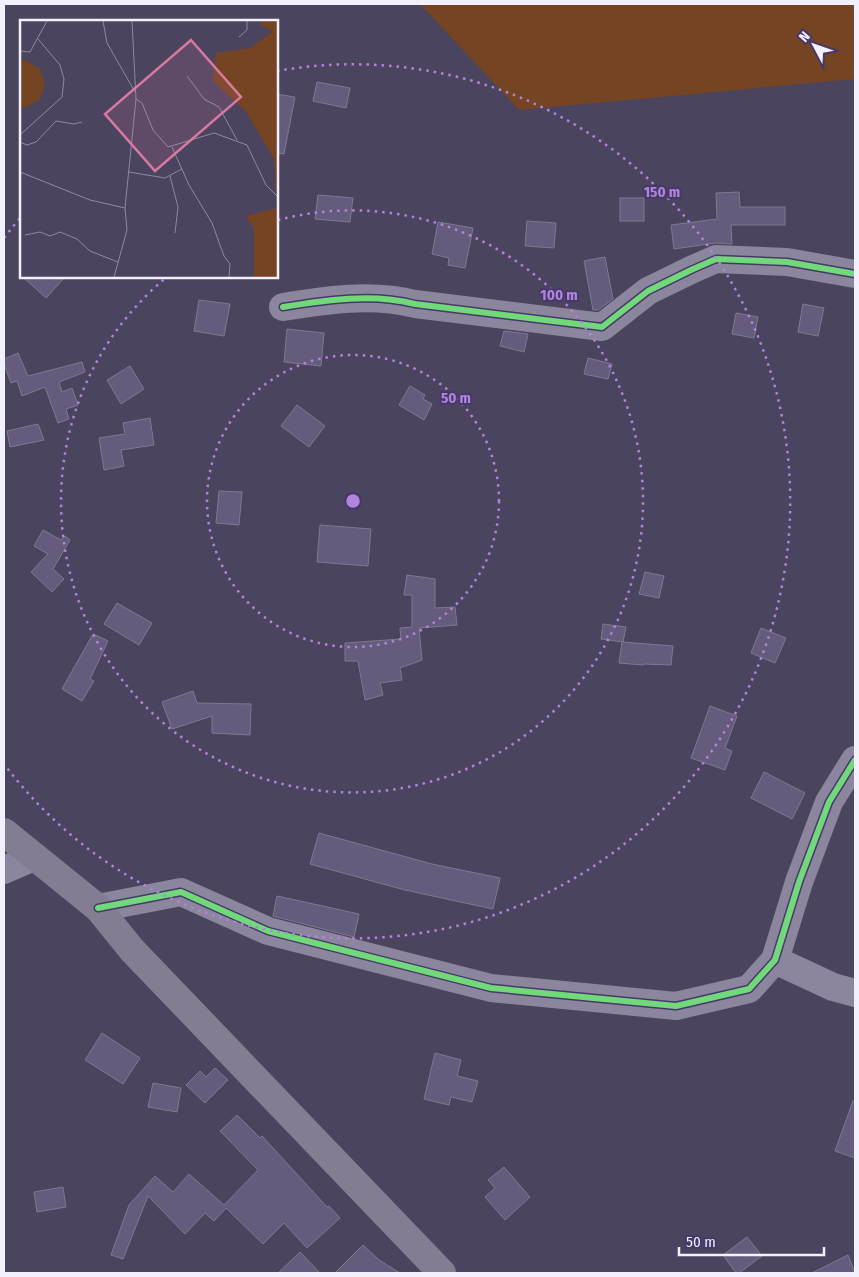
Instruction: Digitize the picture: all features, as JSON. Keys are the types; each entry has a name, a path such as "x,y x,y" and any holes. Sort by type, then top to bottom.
{"highway":[{"path":"4,832 98,908 132,950 442,1273"}],"street":[{"path":"283,307 345,299 396,299 414,304 602,327 648,291 716,259 787,262 855,274"},
{"path":"98,908 182,892 268,931 491,988 560,993 676,1006 749,989 775,960 799,882 829,802 855,760"},
{"path":"4,870 34,857"},
{"path":"775,960 833,987 855,993"}],"shaded area":[{"path":"420,4 855,4 855,79 519,110"}],"building":[{"path":"317,82 350,88 346,108 313,101"},
{"path":"278,94 295,97 284,154 278,153"},
{"path":"739,192 740,207 785,207 785,225 731,225 732,244 716,243 674,249 671,225 717,219 716,193"},
{"path":"318,195 353,198 350,222 315,219"},
{"path":"620,198 644,198 644,221 620,221"},
{"path":"527,221 556,223 554,248 525,246"},
{"path":"438,222 473,228 465,268 448,265 449,258 432,254"},
{"path":"605,257 613,299 598,310 593,310 584,261"},
{"path":"24,278 64,278 46,298"},
{"path":"199,300 230,304 224,336 194,331"},
{"path":"803,304 824,308 818,336 798,332"},
{"path":"736,313 758,317 754,338 732,334"},
{"path":"287,329 324,333 321,366 284,362"},
{"path":"504,331 528,334 524,352 500,346"},
{"path":"18,353 28,376 82,362 85,372 59,382 62,392 72,388 78,405 66,409 69,419 58,423 45,387 22,396 17,381 11,383 4,359"},
{"path":"588,358 612,364 608,379 584,374"},
{"path":"130,366 144,389 121,404 107,380"},
{"path":"410,386 425,395 423,399 432,404 424,420 399,405"},
{"path":"297,405 325,426 309,447 281,426"},
{"path":"150,418 154,445 121,450 124,466 104,470 99,438 125,434 123,423"},
{"path":"38,424 44,440 10,447 7,431"},
{"path":"219,491 242,492 239,525 216,523"},
{"path":"320,525 371,529 368,566 317,562"},
{"path":"43,530 61,540 65,536 70,540 53,569 64,579 52,592 31,572 48,554 34,546"},
{"path":"645,572 664,576 659,598 639,594"},
{"path":"407,575 435,579 435,608 455,607 457,625 419,628 422,660 400,668 402,680 380,683 383,695 365,700 358,661 345,661 345,643 401,639 400,628 412,627 412,595 404,595"},
{"path":"117,603 152,623 139,645 104,624"},
{"path":"603,624 626,627 623,642 601,639"},
{"path":"761,628 786,638 775,663 751,653"},
{"path":"93,634 108,641 90,679 94,681 82,701 62,689"},
{"path":"622,642 673,646 671,665 619,663"},
{"path":"193,691 197,703 251,704 250,735 212,733 212,716 172,729 162,702"},
{"path":"710,706 737,716 725,748 732,751 725,770 691,758"},
{"path":"764,772 805,793 792,819 751,798"},
{"path":"319,833 432,864 500,878 493,909 405,890 310,864"},
{"path":"277,896 359,914 354,937 273,916"},
{"path":"102,1033 140,1058 123,1084 85,1060"},
{"path":"435,1053 461,1060 457,1076 478,1081 472,1102 451,1097 449,1105 424,1099"},
{"path":"215,1068 228,1080 205,1103 186,1085 200,1071 206,1077"},
{"path":"153,1083 181,1088 177,1112 148,1107"},
{"path":"853,1101 855,1101 855,1158 835,1151"},
{"path":"237,1115 260,1138 262,1136 327,1207 329,1206 340,1218 307,1248 284,1223 263,1244 226,1208 214,1221 205,1213 185,1234 148,1196 123,1259 111,1255 129,1205 155,1176 173,1192 189,1174 224,1205 258,1170 220,1131"},
{"path":"504,1167 530,1197 505,1220 485,1197 495,1188 488,1180"},
{"path":"63,1187 66,1207 37,1212 34,1192"},
{"path":"747,1237 762,1256 739,1273 736,1273 723,1255"},
{"path":"363,1245 379,1260 400,1273 335,1273"},
{"path":"300,1252 320,1273 278,1273"},
{"path":"848,1255 855,1273 812,1273"}],"cycle path":[{"path":"283,307 332,300 382,299 602,327 648,291 716,259 787,262 855,274"},
{"path":"98,908 181,892 268,931 491,988 676,1006 749,989 775,960 799,882 829,802 855,760"}]}
